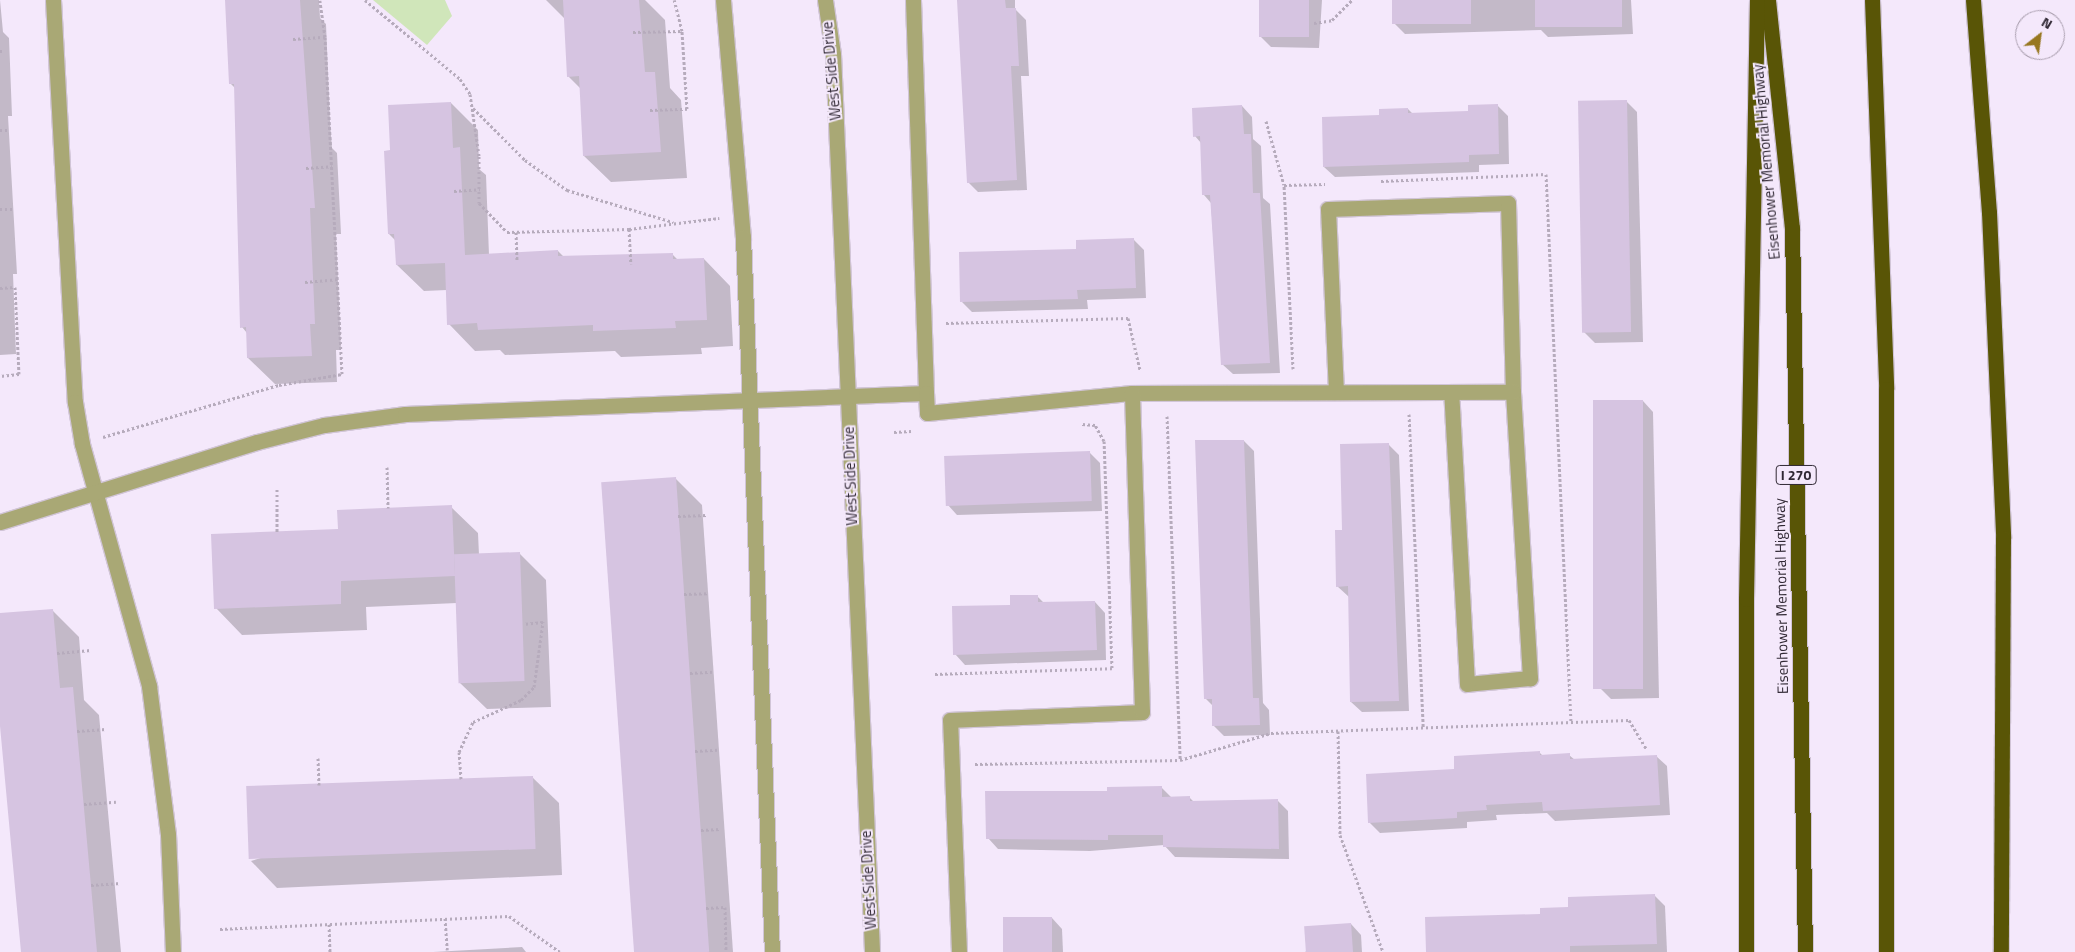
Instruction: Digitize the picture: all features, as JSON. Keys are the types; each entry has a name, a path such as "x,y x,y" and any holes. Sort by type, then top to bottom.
{"highway":[{"path":"1746,952 1746,599 1757,0"},
{"name":"Eisenhower Memorial Highway","path":"1768,0 1792,228 1804,952"},
{"path":"1872,0 1886,389 1886,952"},
{"path":"1974,0 1990,212 2003,538 2001,952"}],"street":[{"path":"53,0 69,346 82,444 149,686 168,834 173,952"},
{"path":"723,0 743,237 747,401 772,952"},
{"name":"West Side Drive","path":"825,0 833,54 872,952"},
{"path":"913,0 927,413 1132,393 1513,392"},
{"path":"1336,392 1328,208 1508,203 1513,392 1530,678 1467,684 1451,392"},
{"path":"0,522 324,425 405,414 926,393"},
{"path":"959,952 950,720 1142,712 1132,393"}],"path":[{"path":"82,444 279,385 342,374 325,36 320,0"},
{"path":"365,0 460,79 473,108 480,189 479,203 507,232 629,229 722,217"},
{"path":"650,110 687,109 682,31 674,0"},
{"path":"1314,24 1332,20 1352,0"},
{"path":"633,32 682,31"},
{"path":"293,39 325,36"},
{"path":"473,108 525,160 567,190 676,223"},
{"path":"1266,121 1284,185 1294,379"},
{"path":"0,130 8,130"},
{"path":"306,168 332,166"},
{"path":"1372,182 1546,174 1571,722"},
{"path":"1284,185 1333,183"},
{"path":"454,191 480,189"},
{"path":"0,209 12,209"},
{"path":"629,229 631,264"},
{"path":"516,232 517,260"},
{"path":"305,282 337,279"},
{"path":"0,288 15,287 19,374 0,376"},
{"path":"940,323 1128,318 1140,374"},
{"path":"1399,412 1409,412 1422,728"},
{"path":"1176,414 1167,414 1180,760"},
{"path":"935,674 1112,668 1104,441 1095,425 1078,424"},
{"path":"894,432 922,431"},
{"path":"387,467 388,508"},
{"path":"277,490 277,532"},
{"path":"678,516 706,515"},
{"path":"684,594 709,593"},
{"path":"461,779 460,752 473,722 521,700 534,686 543,622 523,624"},
{"path":"56,653 91,650"},
{"path":"690,672 712,672"},
{"path":"967,764 1180,760 1271,733 1629,720 1646,748"},
{"path":"77,731 106,729"},
{"path":"1338,731 1340,835 1383,952"},
{"path":"695,751 717,750"},
{"path":"318,758 319,785"},
{"path":"84,804 116,802"},
{"path":"701,830 720,828"},
{"path":"91,885 120,883"},
{"path":"706,908 725,908 726,952"},
{"path":"220,929 509,916 560,952"},
{"path":"446,918 447,950"},
{"path":"329,924 330,952"}],"green space":[{"path":"373,0 445,0 452,16 427,45"}],"building":[{"path":"225,0 300,0 315,208 310,208 315,324 310,324 312,356 247,358 246,327 240,328 234,84 229,84"},
{"path":"563,0 639,0 645,72 655,72 661,152 583,156 579,76 567,77"},
{"path":"957,0 1005,0 1006,8 1016,8 1019,66 1011,66 1017,180 967,183"},
{"path":"1259,0 1309,0 1309,37 1259,37"},
{"path":"1392,0 1471,0 1471,24 1392,24"},
{"path":"1535,0 1622,0 1622,27 1535,27"},
{"path":"1627,100 1631,332 1582,333 1578,101"},
{"path":"451,102 453,148 460,147 465,255 558,250 558,256 673,253 673,259 704,258 707,320 675,321 676,328 593,331 593,325 478,330 477,323 447,325 445,263 396,265 394,234 388,234 384,151 390,150 388,105"},
{"path":"1498,104 1499,154 1469,155 1469,162 1323,167 1322,117 1379,115 1379,109 1408,108 1408,113 1468,111 1468,105"},
{"path":"1242,105 1244,134 1251,134 1253,193 1260,193 1270,363 1221,365 1210,195 1202,195 1200,136 1193,137 1192,108"},
{"path":"1134,238 1136,288 1077,290 1078,299 960,302 959,252 1076,249 1076,240"},
{"path":"1593,400 1643,400 1643,689 1593,689"},
{"path":"1195,440 1244,440 1253,698 1259,698 1260,725 1212,726 1212,699 1204,699"},
{"path":"1389,443 1399,701 1350,702 1348,586 1336,587 1335,530 1342,530 1340,444"},
{"path":"1090,451 1092,501 946,506 944,456"},
{"path":"676,477 709,952 634,952 601,482"},
{"path":"452,505 455,576 341,581 341,604 214,609 211,534 338,529 337,510"},
{"path":"520,552 525,681 459,683 454,554"},
{"path":"1010,595 1038,595 1038,602 1095,601 1097,650 953,655 952,606 1010,605"},
{"path":"53,609 60,688 73,687 97,952 21,952 0,726 0,613"},
{"path":"1540,751 1540,755 1570,753 1570,759 1657,755 1660,805 1543,811 1542,802 1486,805 1487,810 1457,812 1457,818 1368,823 1366,774 1454,769 1454,756"},
{"path":"533,776 536,849 249,859 246,786"},
{"path":"1162,786 1162,797 1190,796 1190,801 1278,799 1279,849 1163,847 1163,835 1108,835 1108,840 986,839 985,791 1107,791 1107,787"},
{"path":"1655,894 1657,944 1570,946 1570,952 1426,952 1425,917 1540,914 1540,908 1568,907 1568,897"},
{"path":"1003,917 1052,917 1052,952 1003,952"},
{"path":"1351,923 1353,952 1306,952 1304,926"}]}
